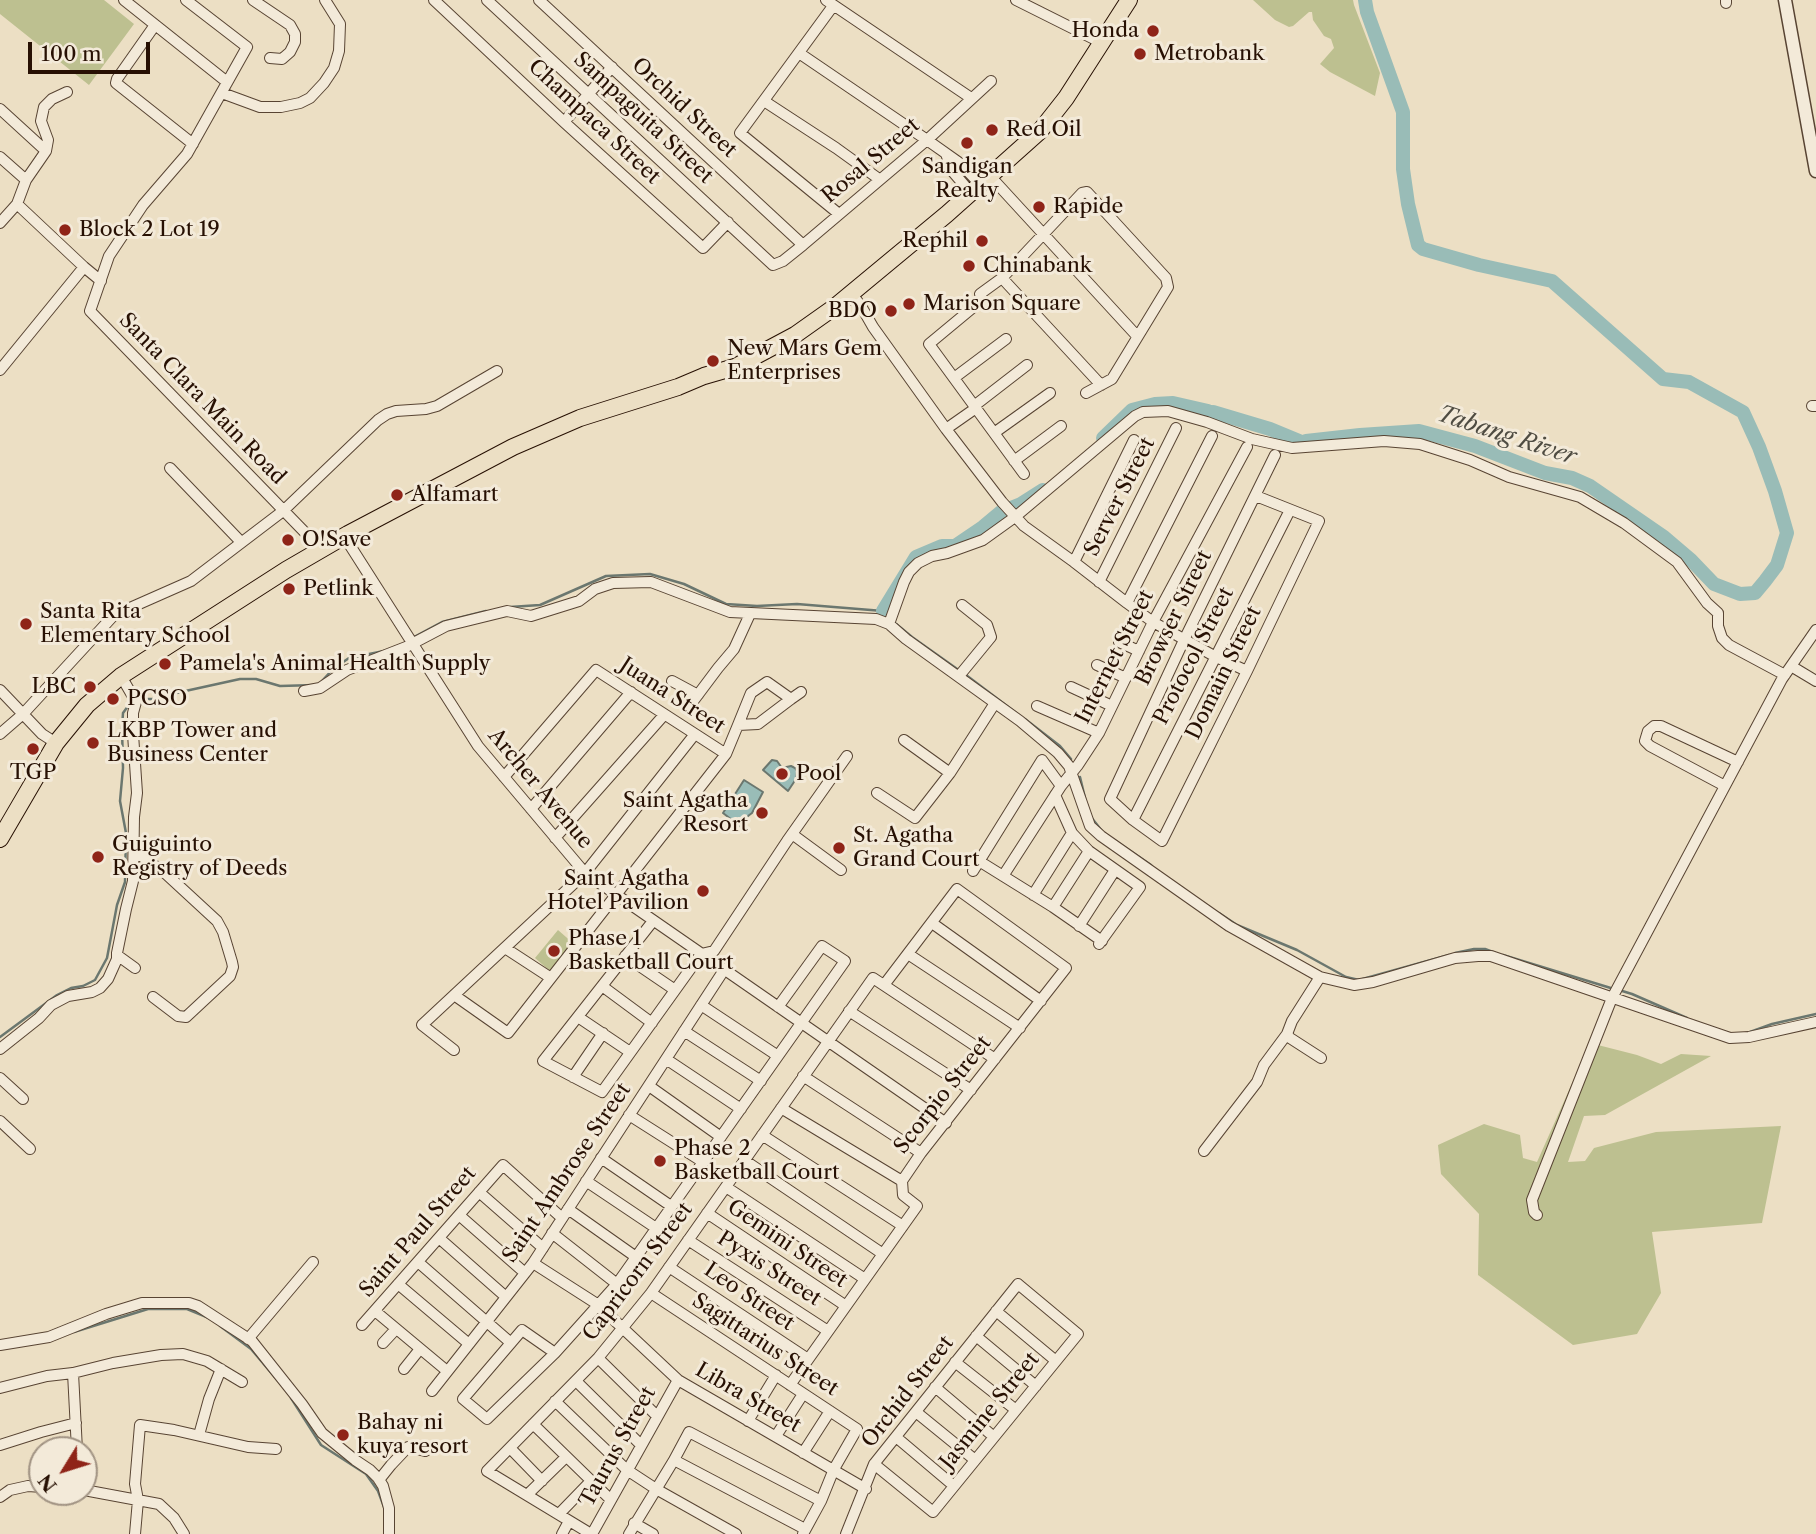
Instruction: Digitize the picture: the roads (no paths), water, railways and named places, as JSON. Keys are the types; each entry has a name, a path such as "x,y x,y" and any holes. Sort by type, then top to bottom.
{"highway":[{"path":"0,839 56,743 87,705 121,676 344,536 513,447 562,424 735,367 796,335 852,294 1020,150 1046,123 1066,98 1129,0"}],"street":[{"path":"124,0 227,82"},
{"name":"Santa Clara Main Road","path":"186,0 247,47 187,154 143,205 109,257 90,311 321,550"},
{"path":"253,0 290,25 295,34 295,42 290,52 282,60 270,58"},
{"path":"222,93 260,107 281,107 310,98 334,68 339,51 340,24 325,0"},
{"name":"Champaca Street","path":"434,0 703,248 728,222"},
{"name":"Sampaguita Street","path":"487,0 773,265"},
{"name":"Orchid Street","path":"539,0 803,245"},
{"path":"1016,0 1102,43"},
{"path":"1785,0 1816,171"},
{"path":"839,214 740,133 799,53 829,3 971,98"},
{"path":"155,25 116,83 193,144"},
{"path":"799,53 927,139 945,153 953,172 980,184 1043,233 1138,336"},
{"path":"564,122 612,67"},
{"name":"Rosal Street","path":"773,265 783,261 803,245 991,81"},
{"path":"0,223 17,204 26,180 46,151 48,140 41,121 44,107 52,99 67,92"},
{"path":"764,101 879,179"},
{"path":"0,109 46,151"},
{"path":"0,157 26,180"},
{"path":"1024,474 929,344 1002,278 1082,193 1087,192 1166,278 1168,287 1112,379 1086,393"},
{"path":"17,204 101,281"},
{"path":"0,370 84,267"},
{"path":"1002,278 1101,385"},
{"path":"852,294 946,429 1013,516 1153,622 1247,671"},
{"path":"954,378 1006,339"},
{"path":"946,429 1027,365"},
{"path":"0,734 23,714 106,621 191,580 283,511 361,434 387,414 437,406 497,371"},
{"path":"994,433 1050,393"},
{"path":"889,624 908,572 918,563 983,540 1135,416 1143,412 1168,411 1252,439 1292,448 1384,441 1420,444 1509,477 1580,497 1624,523 1677,562 1707,603 1718,613 1722,638 1729,645 1816,681"},
{"path":"1014,461 1061,426"},
{"name":"Server Street","path":"1099,582 1176,428"},
{"path":"1127,603 1212,436"},
{"path":"1074,562 1134,440"},
{"name":"Internet Street","path":"1003,876 1099,733 1153,622 1247,447"},
{"name":"Browser Street","path":"1133,820 1110,799 1184,639 1275,455"},
{"path":"170,468 241,542"},
{"path":"1256,496 1290,510"},
{"name":"Domain Street","path":"1133,820 1162,841 1319,521 1290,510"},
{"name":"Protocol Street","path":"1133,820 1290,510"},
{"name":"Archer Avenue","path":"344,536 478,747 585,873 946,1123"},
{"path":"304,691 320,688 347,670 413,644 446,626 508,611 531,615 579,601 595,589 613,583 651,582 730,612 876,619 889,624 906,639 961,674 1049,745 1069,766 1090,826 1101,836 1229,926 1320,977 1354,985 1455,958 1491,956 1730,1038 1749,1037 1816,1022"},
{"path":"961,674 991,637 987,625 962,605"},
{"path":"673,681 694,700 734,649 750,614"},
{"path":"1537,1215 1532,1200 1612,998 1788,670 1816,631"},
{"path":"1119,642 1139,651"},
{"path":"1097,665 1126,678"},
{"name":"Juana Street","path":"504,777 596,670 726,754"},
{"path":"0,1049 51,1005 68,996 100,988 108,979 117,959 125,909 133,881 137,793 133,734 134,699 121,676"},
{"path":"454,995 508,1033 726,754 751,693 767,682 792,699"},
{"path":"1071,687 1112,706"},
{"path":"0,690 42,734 56,743"},
{"path":"531,809 631,692"},
{"path":"738,725 758,723 801,692"},
{"path":"877,793 915,818 950,773 995,703"},
{"path":"1037,706 1099,733"},
{"path":"555,838 664,715"},
{"path":"1725,786 1650,746 1645,741 1648,731 1654,726 1661,726 1738,762"},
{"path":"454,1050 422,1025 585,873 695,734"},
{"path":"904,740 950,773"},
{"path":"653,921 543,1061 602,1092 701,954 714,951 847,756"},
{"path":"973,871 979,861 1042,760 1058,791 1072,833 1090,851 1140,887 1101,942 979,861"},
{"path":"1033,895 1072,833"},
{"path":"792,834 841,870"},
{"path":"134,851 165,873 218,921 233,967 230,976 186,1017 178,1016 153,997"},
{"path":"1053,908 1090,851"},
{"path":"1079,926 1115,870"},
{"name":"Scorpio Street","path":"790,1385 917,1206 903,1195 902,1181 1066,968 957,889 932,923"},
{"path":"995,1059 884,985 932,923 1041,1001"},
{"path":"555,1353 522,1330 463,1399 487,1419 555,1353 617,1284 845,961 822,946 778,1007"},
{"path":"505,948 551,978"},
{"path":"908,954 1020,1028"},
{"path":"117,955 135,968"},
{"path":"625,957 675,990"},
{"name":"Saint Ambrose Street","path":"432,1391 533,1263 724,970"},
{"path":"1204,1151 1257,1082 1264,1065 1287,1034 1292,1021 1320,977"},
{"name":"Capricorn Street","path":"527,1495 487,1471 598,1358 651,1293 873,978 884,985"},
{"path":"602,986 652,1023"},
{"path":"701,1005 778,1056"},
{"path":"849,1011 971,1090"},
{"path":"578,1017 630,1052"},
{"path":"684,1031 761,1081"},
{"path":"573,1077 603,1033"},
{"path":"1287,1034 1321,1058"},
{"path":"666,1059 741,1109"},
{"path":"803,1076 921,1153"},
{"path":"0,1078 23,1099"},
{"path":"649,1086 721,1137"},
{"path":"781,1108 902,1181"},
{"path":"629,1115 703,1162"},
{"path":"0,1121 30,1149"},
{"path":"762,1135 903,1226"},
{"path":"601,1158 671,1206"},
{"path":"744,1160 883,1254"},
{"name":"Saint Paul Street","path":"362,1325 503,1165 565,1214"},
{"path":"586,1181 656,1228"},
{"path":"726,1186 865,1279"},
{"path":"479,1192 543,1248"},
{"name":"Gemini Street","path":"707,1213 846,1306"},
{"path":"565,1214 636,1257"},
{"path":"459,1215 525,1273"},
{"path":"552,1233 617,1284"},
{"path":"439,1238 506,1297"},
{"name":"Pyxis Street","path":"688,1240 828,1331"},
{"path":"248,1339 313,1262"},
{"path":"418,1262 511,1343"},
{"name":"Libra Street","path":"533,1263 597,1304 678,1380 866,1489"},
{"name":"Leo Street","path":"669,1267 808,1359"},
{"path":"398,1284 469,1344"},
{"name":"Orchid Street","path":"846,1534 874,1464 1018,1284 1078,1334"},
{"name":"Sagittarius Street","path":"651,1293 857,1429 834,1469"},
{"path":"0,1345 50,1337 106,1314 142,1303 189,1303 198,1306 252,1341 322,1433 379,1480 388,1508 389,1534"},
{"path":"375,1311 447,1371"},
{"path":"996,1311 1056,1361"},
{"path":"383,1343 396,1329"},
{"name":"Jasmine Street","path":"874,1464 933,1512 1078,1334"},
{"path":"976,1336 1036,1386"},
{"path":"404,1369 420,1349"},
{"path":"0,1388 113,1363 183,1354 207,1360 242,1382"},
{"path":"598,1358 657,1416"},
{"path":"955,1363 1016,1410"},
{"path":"199,1435 221,1369"},
{"path":"73,1373 76,1436"},
{"path":"748,1421 776,1375"},
{"name":"Taurus Street","path":"591,1534 678,1380"},
{"path":"576,1381 641,1445"},
{"path":"935,1387 994,1437"},
{"path":"776,1436 803,1394"},
{"path":"555,1401 627,1470 736,1534"},
{"path":"803,1453 830,1411"},
{"path":"916,1412 975,1460"},
{"path":"0,1445 76,1423"},
{"path":"533,1424 611,1500"},
{"path":"135,1534 138,1500 135,1484 141,1425 248,1447 276,1449"},
{"path":"629,1534 689,1432 821,1501"},
{"path":"896,1437 954,1486"},
{"path":"379,1480 408,1447 425,1451 430,1448"},
{"path":"510,1448 542,1481"},
{"path":"566,1457 527,1495 591,1534"},
{"path":"674,1460 804,1532 834,1469"},
{"path":"559,1514 591,1481"},
{"path":"0,1497 10,1490 28,1486"},
{"path":"98,1493 159,1504 174,1518 184,1534"},
{"path":"562,1534 569,1521"},
{"path":"634,1523 653,1534"}],"water":[{"name":"Pool","path":"772,760 777,761 782,768 791,766 797,771 796,779 788,791 763,770"},
{"path":"744,780 763,792 744,827 741,827 723,813"}],"waterway":[{"name":"Tabang River","path":"1306,441 1419,431 1475,446 1545,473 1572,478 1590,486 1664,537 1714,584 1740,594 1755,593 1765,581 1777,565 1787,533 1775,491 1743,412 1689,382 1663,379 1552,281 1479,265 1423,249 1418,245 1403,169 1403,112 1365,0"},
{"name":"Tabang River","path":"1103,438 1132,410 1155,404 1173,403 1208,411"},
{"name":"Tabang River","path":"1213,412 1270,429 1299,441"},
{"name":"Tabang River","path":"883,611 916,557 942,546 955,546 1001,512 1021,504 1043,490"},
{"path":"510,607 540,605 606,576 650,574 684,584 726,604 797,604 883,611 888,616"},
{"path":"414,637 442,622 486,611"},
{"path":"895,623 960,671"},
{"path":"321,682 349,658 384,651"},
{"path":"966,675 1019,715"},
{"path":"137,699 156,699 240,679 256,679 280,686 315,685"},
{"path":"0,1037 57,995 95,980 107,958 117,905 125,882 126,833 120,801 122,728 123,713 131,702"},
{"path":"1025,719 1060,746 1071,759"},
{"path":"1080,777 1085,798"},
{"path":"1091,817 1102,831"},
{"path":"1113,839 1151,865"},
{"path":"1219,913 1237,925 1297,950 1346,977 1359,980 1449,955"},
{"path":"1455,953 1474,949 1493,952"},
{"path":"1503,955 1614,989"},
{"path":"1619,990 1687,1018"},
{"path":"1750,1032 1816,1014"},
{"path":"74,1332 148,1309 187,1309 209,1318"},
{"path":"220,1326 251,1349 278,1381"},
{"path":"291,1398 321,1445 366,1474 378,1491 384,1507"}],"place":[{"name":"Honda","path":"1153,31"},
{"name":"Metrobank","path":"1140,54"},
{"name":"Red Oil","path":"992,130"},
{"name":"Sandigan Realty","path":"967,143"},
{"name":"Rapide","path":"1039,207"},
{"name":"Block 2 Lot 19","path":"65,230"},
{"name":"Rephil","path":"982,241"},
{"name":"Chinabank","path":"969,266"},
{"name":"Marison Square","path":"909,304"},
{"name":"BDO","path":"891,311"},
{"name":"New Mars Gem Enterprises","path":"713,361"},
{"name":"Alfamart","path":"397,495"},
{"name":"O!Save","path":"288,540"},
{"name":"Petlink","path":"289,589"},
{"name":"Santa Rita Elementary School","path":"26,624"},
{"name":"Pamela's Animal Health Supply","path":"165,664"},
{"name":"LBC","path":"90,687"},
{"name":"PCSO","path":"113,699"},
{"name":"LKBP Tower and Business Center","path":"93,743"},
{"name":"TGP","path":"33,749"},
{"name":"Pool","path":"782,774"},
{"name":"Saint Agatha Resort","path":"762,813"},
{"name":"St. Agatha Grand Court","path":"839,848"},
{"name":"Guiguinto Registry of Deeds","path":"98,857"},
{"name":"Saint Agatha Hotel Pavilion","path":"703,891"},
{"name":"Phase 1 Basketball Court","path":"554,951"},
{"name":"Phase 2 Basketball Court","path":"660,1161"},
{"name":"Bahay ni kuya resort","path":"343,1435"}]}
